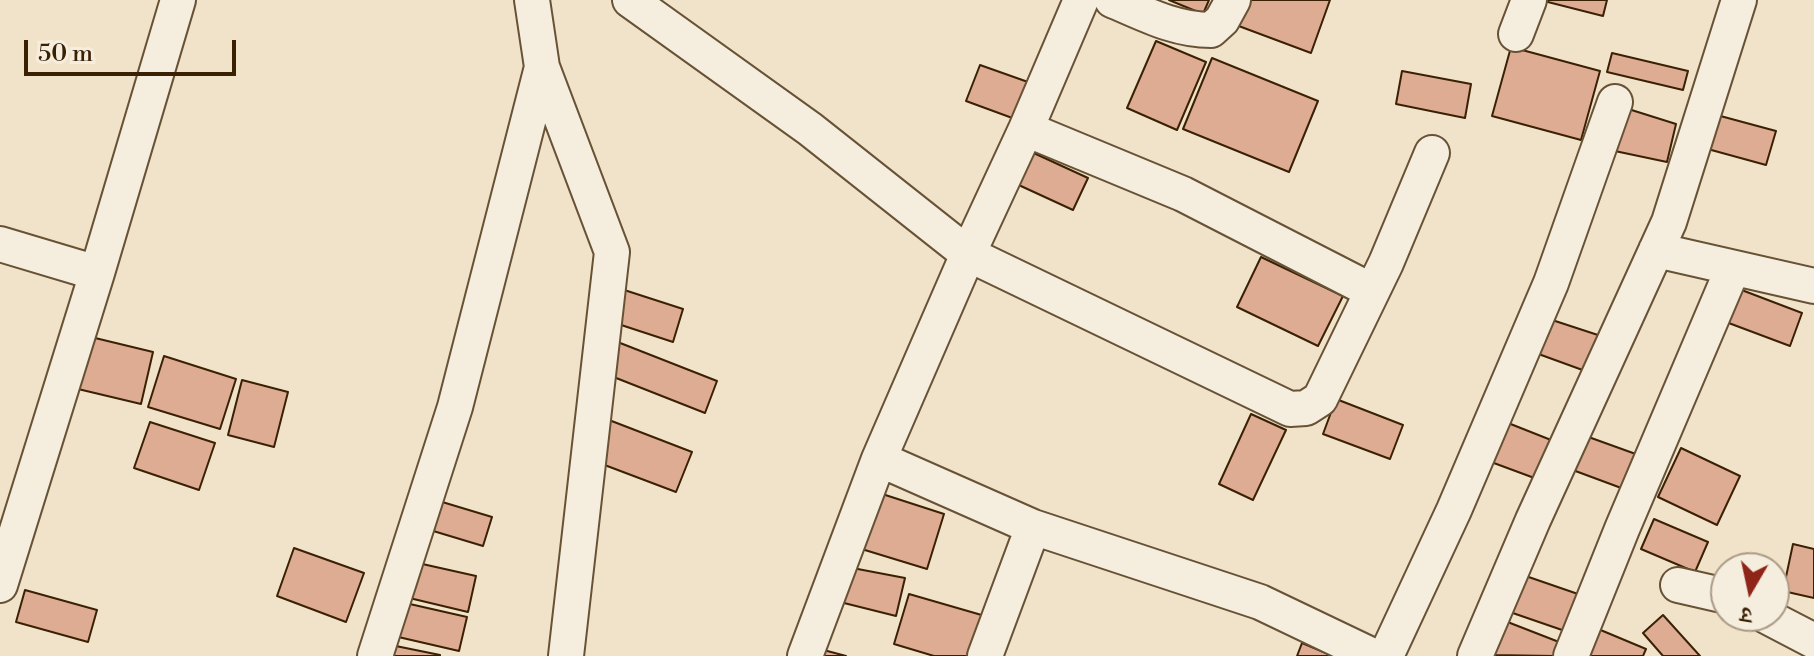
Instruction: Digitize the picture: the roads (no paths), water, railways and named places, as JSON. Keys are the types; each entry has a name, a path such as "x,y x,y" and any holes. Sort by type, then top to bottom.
{"street":[{"path":"0,585 178,0"},
{"path":"532,0 542,67 612,252 566,656"},
{"path":"630,0 810,129 968,254 1290,409 1306,408 1320,399 1372,291 1432,153"},
{"path":"805,656 879,459 1081,0"},
{"path":"1112,0 1177,27 1194,30 1211,30 1222,20 1233,0"},
{"path":"1516,34 1529,0"},
{"path":"1475,656 1669,222 1739,0"},
{"path":"375,656 455,407 542,67"},
{"path":"1386,656 1454,510 1551,283 1615,102"},
{"path":"1026,129 1183,194 1372,291"},
{"path":"0,244 97,273"},
{"path":"1656,250 1814,286"},
{"path":"1571,656 1733,268"},
{"path":"879,459 1033,527 1260,602 1373,656"},
{"path":"985,656 1033,527"},
{"path":"1678,585 1710,592"},
{"path":"1790,628 1814,641"}]}
